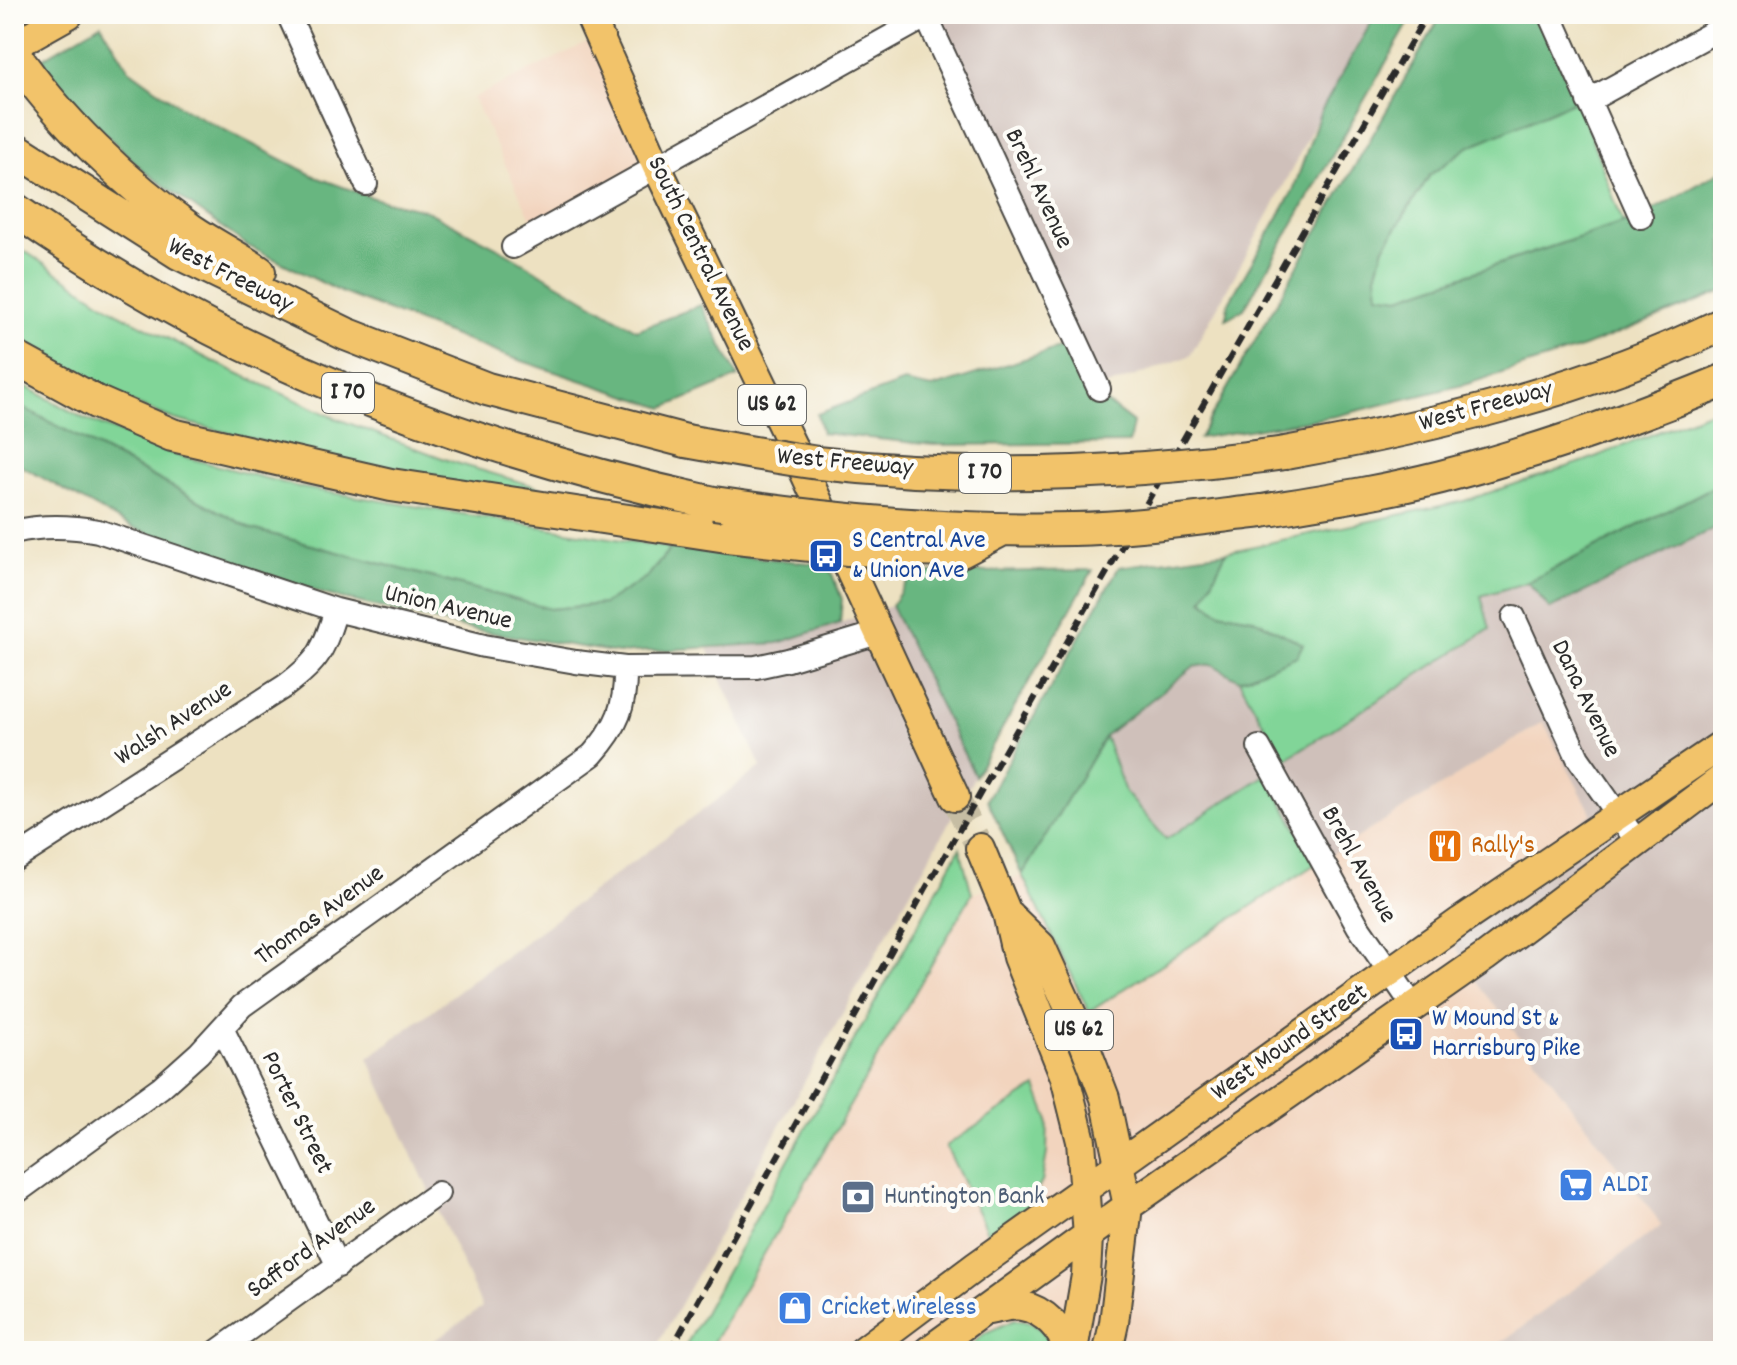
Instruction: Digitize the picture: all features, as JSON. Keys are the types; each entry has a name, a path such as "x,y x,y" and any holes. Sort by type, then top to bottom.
{"highway":[{"path":"14,54 50,101 145,194 192,230 251,266 346,334"},
{"name":"West Freeway","path":"14,148 179,253 346,334 487,389 686,441 834,464 1023,474 1080,473 1285,453 1376,436 1522,400 1660,353 1723,324"},
{"name":"West Freeway","path":"14,209 152,298 241,345 334,387 529,457 619,483 714,503 814,518 913,527 1076,529 1262,511 1440,477 1595,431 1723,381"},
{"path":"14,357 96,402 172,435 391,485 727,536 848,549 961,551 1002,529"}],"main road":[{"path":"14,45 69,14"},
{"name":"South Central Avenue","path":"589,14 657,167 796,454 955,797"},
{"name":"West Mound Street","path":"863,1351 975,1267 1389,972 1723,744"},
{"name":"West Mound Street","path":"928,1351 1128,1206 1485,957 1723,778"},
{"name":"US 62","path":"980,848 1007,913 1017,957 1065,1077 1081,1141 1088,1237 1086,1275 1070,1351"},
{"name":"US 62","path":"1007,913 1041,946 1079,1030 1105,1098 1128,1206 1108,1351"},
{"path":"985,1311 1020,1306 1033,1310 1051,1321 1070,1351"}],"street":[{"path":"288,14 366,184"},
{"path":"1550,14 1641,217"},
{"path":"513,247 928,15"},
{"name":"Brehl Avenue","path":"928,15 1099,389"},
{"path":"1588,101 1723,27"},
{"name":"Union Avenue","path":"14,532 71,526 98,531 336,610 484,646 625,668 756,667 878,633"},
{"name":"Walsh Avenue","path":"14,860 310,667 320,655 336,610"},
{"name":"Dana Avenue","path":"1514,617 1578,758 1638,843"},
{"name":"Thomas Avenue","path":"14,1194 161,1087 242,1006 592,755 618,719 626,694 625,668"},
{"name":"Brehl Avenue","path":"1259,747 1358,926 1414,1007"},
{"name":"Porter Street","path":"222,1028 338,1266"},
{"name":"Safford Avenue","path":"218,1351 438,1193"}],"shaded area":[{"path":"931,14 1376,14 1190,356 1099,389"},
{"path":"599,37 657,167 538,233 473,98"},
{"path":"1723,524 1723,1351 1489,1351 1662,1225 1476,981 1438,918 1592,814 1543,722 1317,863 1266,775 1167,839 1125,792 1105,736 1193,667 1212,663 1239,680 1284,760 1480,596 1528,582 1551,609"},
{"path":"891,606 975,776 654,1351 419,1351 482,1307 368,1058 761,767 708,649 778,643"},
{"path":"1543,722 1592,814 1439,918 1476,981 1662,1225 1489,1351 708,1351 972,894 1022,875 1090,1011 1317,863"}],"green space":[{"path":"1376,14 1414,14 1244,309 1226,319 1228,304 1293,191 1320,113"},
{"path":"1442,14 1536,14 1577,100 1468,147 1430,175 1384,247 1376,275 1378,294 1400,297 1641,217 1723,170 1723,291 1584,347 1467,384 1336,416 1199,438"},
{"path":"101,24 129,69 184,109 316,177 373,198 425,210 500,249 637,330 701,305 738,377 664,408 501,354 343,293 248,246 145,172 68,98 37,62"},
{"path":"1577,100 1623,223 1400,297 1377,295 1376,275 1384,247 1430,175 1468,147"},
{"path":"14,244 118,313 335,418 453,462 575,498 419,481 173,419 91,386 14,343"},
{"path":"1062,347 1086,387 1133,423 1129,443 934,445 822,433 817,414 904,382 932,388"},
{"path":"14,380 83,418 177,455 303,488 671,548 648,576 604,604 550,609 252,529 14,403"},
{"path":"14,403 252,529 550,609 604,604 648,576 671,548 828,565 842,599 840,623 778,643 619,653 474,630 324,594 131,527 14,462"},
{"path":"1723,406 1723,482 1528,582 1481,596 1490,629 1284,760 1239,680 1297,656 1252,618 1219,612 1203,600 1226,552 1464,501 1585,461"},
{"path":"1723,482 1723,524 1550,609 1528,582"},
{"path":"1226,552 1203,600 1219,612 1252,618 1303,644 1297,656 1239,680 1212,664 1193,667 1105,736 1022,875 987,799 1119,567"},
{"path":"1093,570 975,776 891,606 913,573"},
{"path":"1105,736 1125,792 1166,839 1266,775 1317,863 1089,1012 1022,875"},
{"path":"960,848 972,894 708,1351 683,1351"},
{"path":"1036,1087 1048,1118 1042,1182 1028,1207 990,1238 946,1146"},
{"path":"1014,1320 1040,1328 1055,1351 974,1351 969,1347 985,1333"}],"tunnel":[{"path":"955,797 980,848"}],"railway":[{"path":"670,1351 926,888 1427,14"}],"place":[{"name":"S Central Ave & Union Ave","path":"826,556"},
{"name":"Rally's","path":"1445,846"},
{"name":"W Mound St & Harrisburg Pike","path":"1406,1034"},
{"name":"ALDI","path":"1576,1185"},
{"name":"Huntington Bank","path":"858,1197"},
{"name":"Cricket Wireless","path":"795,1308"}]}
